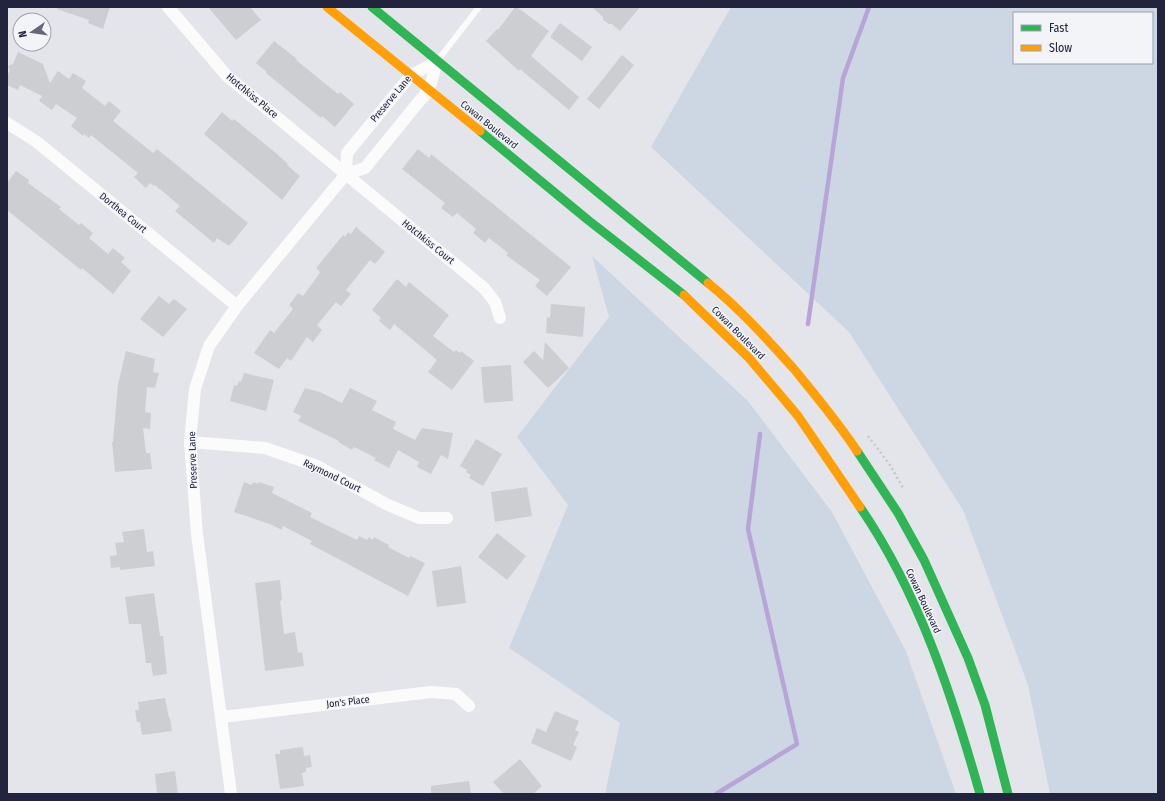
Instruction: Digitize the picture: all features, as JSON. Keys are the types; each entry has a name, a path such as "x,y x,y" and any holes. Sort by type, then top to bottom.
{"main road":[{"name":"Cowan Boulevard","path":"327,7 588,220 684,295 749,358 798,416 876,532 910,597 926,631 944,680 964,737 980,794"},
{"name":"Cowan Boulevard","path":"372,7 719,292 770,342 814,394 846,434 898,513 924,560 955,627 985,705 1008,794"}],"street":[{"name":"Hotchkiss Place","path":"168,7 227,76 346,174"},
{"name":"Preserve Lane","path":"231,794 197,534 190,442 195,389 209,346 237,306 346,174 347,153 411,75 438,62"},
{"path":"346,174 365,168 428,90 438,62"},
{"name":"Dorthea Court","path":"7,123 37,142 237,306"},
{"name":"Hotchkiss Court","path":"346,174 484,288 496,302 500,318"},
{"name":"Raymond Court","path":"190,442 265,448 317,466 386,504 419,518 447,518"},
{"name":"Jon's Place","path":"222,718 431,692 456,694 469,706"}],"lane":[{"path":"438,62 479,7"}],"shaded area":[{"path":"731,7 1158,7 1158,794 1050,794 1028,685 963,510 849,332 651,147"},
{"path":"592,256 748,401 832,512 906,651 956,794 605,794 620,723 509,648 568,505 517,437 609,317"}],"building":[{"path":"57,7 110,7 103,29 88,23 89,20 57,9"},
{"path":"208,7 250,7 261,20 236,40"},
{"path":"515,7 549,31 531,56 579,97 569,110 520,69 519,71 486,41 497,29 498,30"},
{"path":"592,7 640,7 620,31 612,24 609,24 603,20 603,17"},
{"path":"560,23 592,47 582,61 550,37"},
{"path":"274,41 338,94 340,92 354,104 335,127 322,116 321,118 256,63"},
{"path":"18,52 43,64 50,83 58,71 69,79 73,73 86,81 82,88 105,106 109,101 121,111 113,121 153,153 157,149 248,223 229,246 217,238 214,243 175,211 180,206 155,185 154,186 150,183 146,188 134,177 138,173 91,135 89,138 84,134 83,136 71,126 77,118 56,104 52,110 39,101 42,96 20,85 18,90 7,85 7,76 10,70 8,66 13,64"},
{"path":"622,55 634,65 599,109 587,99"},
{"path":"222,112 232,121 234,119 277,154 300,176 282,200 204,134"},
{"path":"418,149 429,158 431,154 571,267 547,296 535,286 540,280 506,255 508,253 489,238 485,243 473,233 476,229 457,213 453,217 441,208 445,203 402,169"},
{"path":"16,171 29,180 28,183 61,207 59,209 79,225 81,223 93,233 89,238 108,254 113,248 125,258 121,262 131,271 113,294 7,210 7,183"},
{"path":"356,227 385,252 375,264 370,260 346,290 351,294 341,306 336,302 317,325 322,330 313,342 307,337 291,361 287,358 279,369 254,353 270,330 274,333 293,309 289,305 298,293 303,296 317,277 320,272 316,268 343,235 345,237 348,232 351,234"},
{"path":"397,279 406,287 409,282 449,315 433,336 454,352 456,350 460,353 461,351 474,361 452,390 428,372 437,360 394,324 390,330 379,321 381,318 372,310"},
{"path":"159,296 169,304 174,299 187,309 163,337 140,319"},
{"path":"551,304 585,307 583,337 546,333 547,317 550,318"},
{"path":"545,342 569,368 548,388 523,362 534,351 543,360"},
{"path":"126,351 155,359 153,372 159,373 155,388 147,387 145,412 151,413 150,429 143,428 146,453 150,453 152,469 115,472 112,442 118,384"},
{"path":"511,365 513,401 484,403 481,367"},
{"path":"244,373 274,380 266,411 230,401 234,385 237,386 239,381 241,382"},
{"path":"305,388 320,392 342,403 350,388 377,401 372,410 396,422 393,429 415,440 422,428 453,433 448,459 441,455 431,474 417,467 419,462 398,450 389,468 374,460 376,458 354,447 352,450 338,442 339,441 298,421 301,416 293,412"},
{"path":"476,439 502,454 483,486 469,478 471,475 466,472 467,470 460,466"},
{"path":"244,482 252,485 253,482 258,484 259,482 274,487 272,493 312,513 310,517 357,540 359,536 367,540 369,537 373,540 374,537 389,545 388,547 409,558 410,556 425,563 408,596 310,544 312,541 283,526 282,530 270,524 234,512"},
{"path":"527,487 532,516 495,522 491,492"},
{"path":"144,529 147,552 153,551 155,566 120,570 120,567 111,568 110,556 117,555 115,543 124,542 122,532"},
{"path":"497,533 526,556 507,580 478,557"},
{"path":"461,566 466,603 437,607 432,571"},
{"path":"280,580 282,600 280,601 284,634 295,632 298,653 302,652 304,666 265,671 255,583"},
{"path":"154,593 160,636 163,636 167,674 153,676 151,663 146,663 141,624 129,624 125,597"},
{"path":"165,698 172,731 142,735 140,722 137,722 135,710 139,710 138,702"},
{"path":"555,711 579,721 575,730 579,732 573,745 577,747 571,761 531,743 537,728 546,732"},
{"path":"303,747 304,756 310,755 312,767 306,768 306,772 302,773 304,786 280,789 275,754 280,754 280,750"},
{"path":"520,759 542,786 533,794 504,794 493,782"},
{"path":"175,771 178,794 157,794 155,774"},
{"path":"469,781 471,794 431,794 431,786"}],"waterway":[{"path":"808,324 843,78 869,7"},
{"path":"716,794 797,744 748,529 760,434"}],"traffic: fast":[{"path":"372,7 708,283"},
{"path":"480,131 588,220 684,295"},
{"path":"857,451 898,513 924,560 968,658 985,705 1008,794"},
{"path":"860,507 881,540 917,609 958,719 980,794"}],"traffic: slow":[{"path":"327,7 480,131"},
{"path":"708,283 742,313 794,369 835,419 857,451"},
{"path":"684,295 749,358 798,416 860,507"}]}
